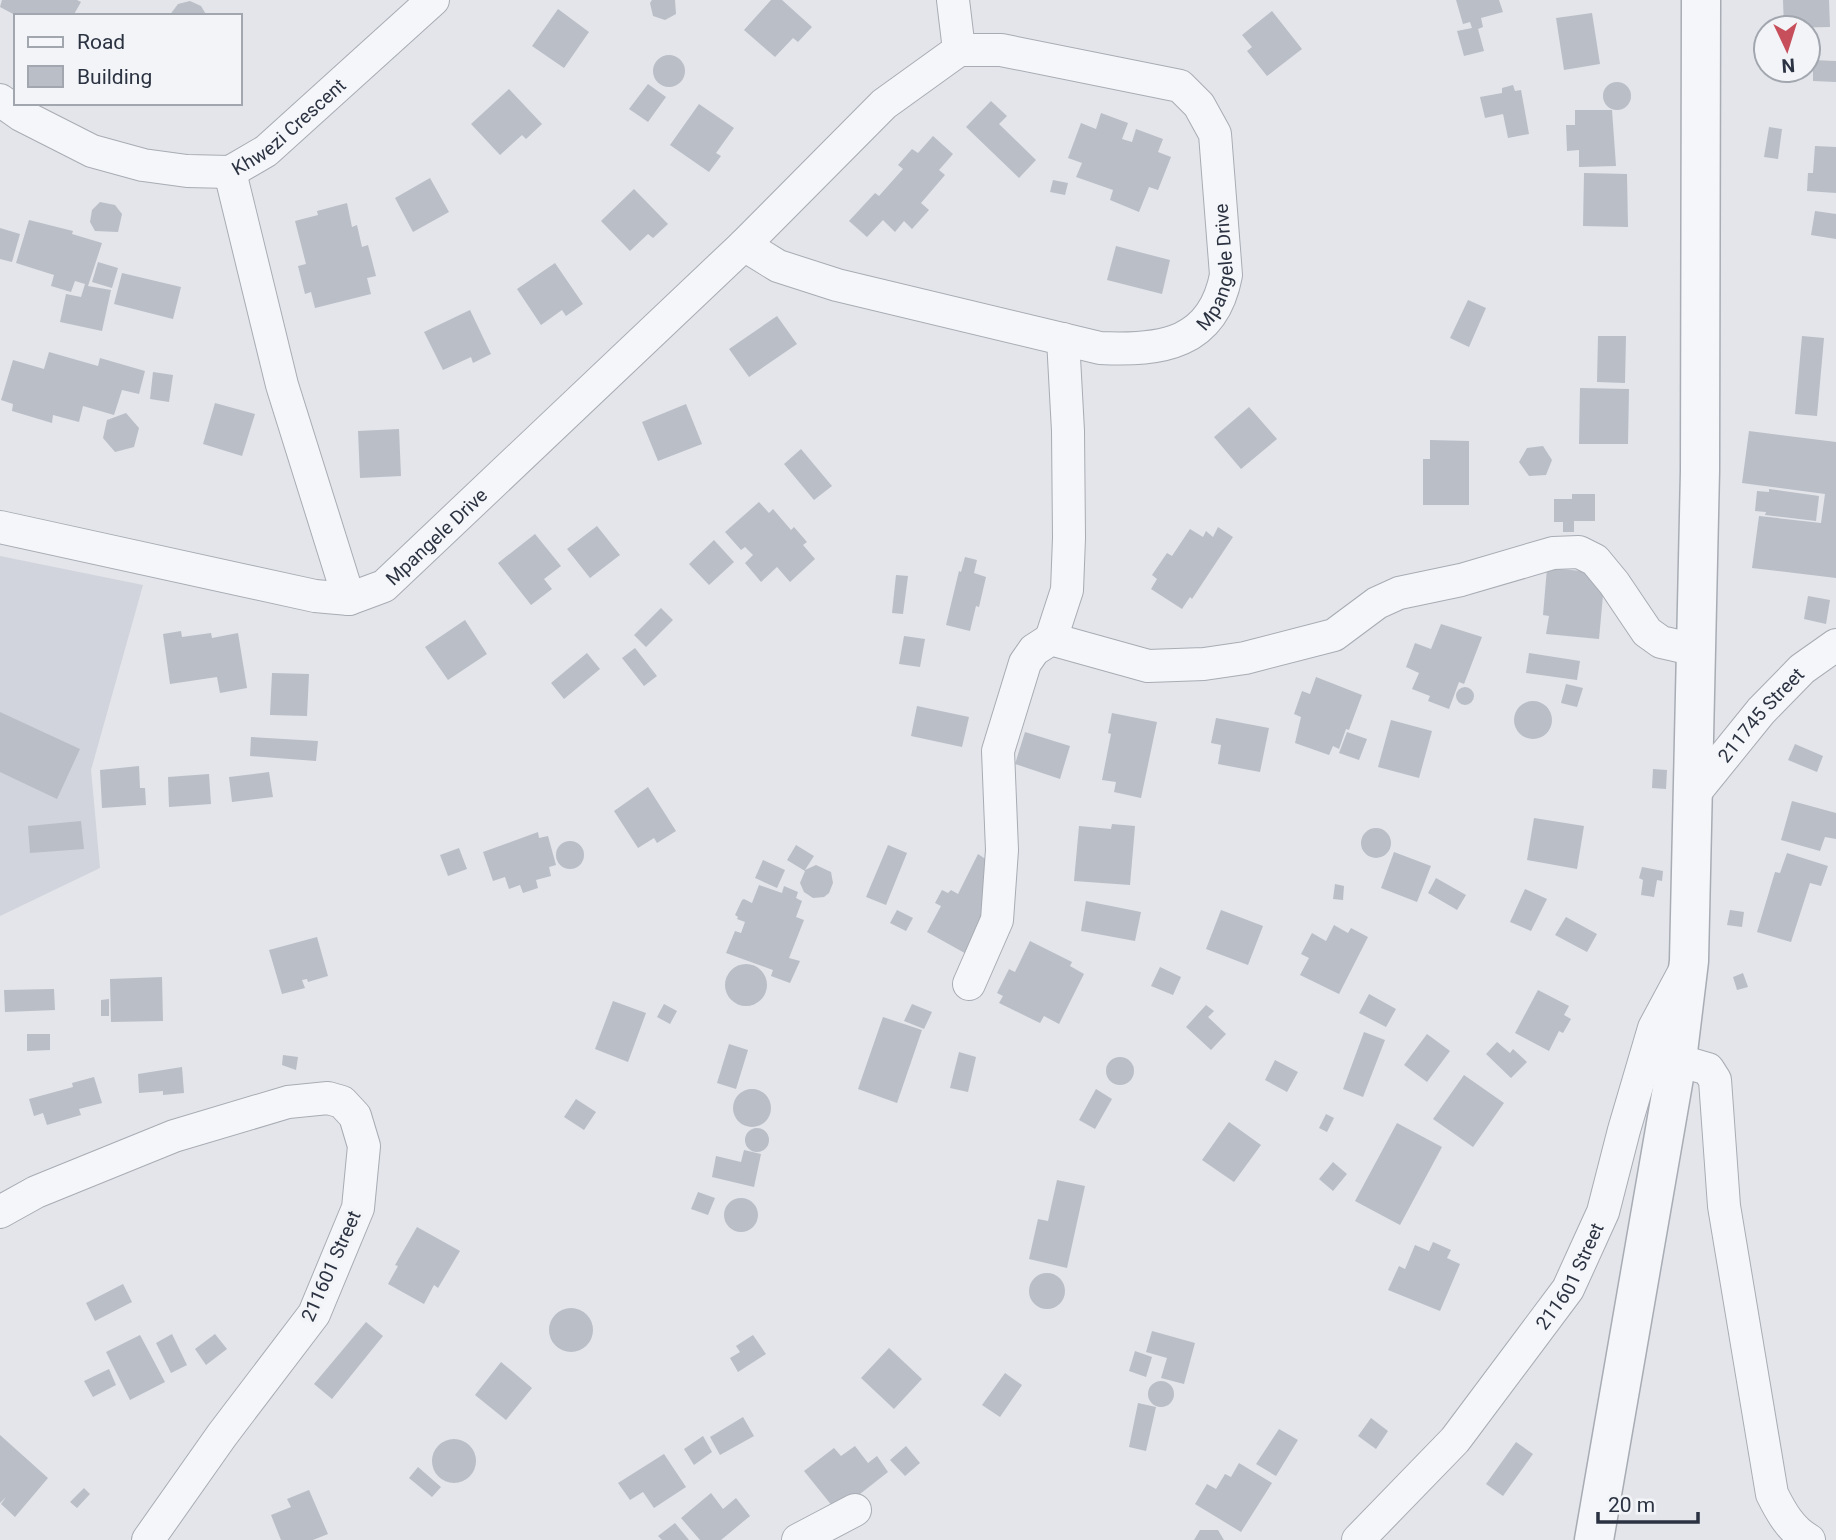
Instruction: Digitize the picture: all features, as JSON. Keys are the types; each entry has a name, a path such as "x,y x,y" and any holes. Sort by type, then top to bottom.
{"street":[{"name":"Khwezi Crescent","path":"0,100 21,115 92,151 143,165 187,171 230,172 266,151 433,0"},
{"path":"953,0 959,50"},
{"path":"1594,1540 1677,1060 1689,961 1700,471 1701,0"},
{"name":"Mpangele Drive","path":"0,527 315,596 349,599 384,586 744,246 884,104 959,50 1001,50 1180,86 1199,106 1215,134 1226,275 1223,295 1207,321 1178,342 1132,350 1100,348 837,285 778,266 744,246"},
{"path":"230,172 282,385 349,599"},
{"path":"970,984 997,920 1002,850 998,751 1025,663 1034,650 1051,639 1067,590 1068,431 1063,339"},
{"path":"1051,639 1148,666 1204,664 1245,658 1334,635 1377,603 1399,593 1461,580 1553,553 1579,552 1595,560 1647,632 1661,642 1696,650"},
{"name":"211745 Street","path":"1693,795 1761,711 1802,669 1836,645"},
{"name":"211601 Street","path":"1358,1540 1455,1440 1568,1289 1603,1212 1654,1028 1689,961"},
{"path":"1677,1060 1709,1069 1716,1080 1724,1206 1772,1494 1798,1534 1809,1540"},
{"name":"211601 Street","path":"0,1212 36,1192 173,1136 288,1102 328,1098 342,1102 355,1116 364,1146 358,1208 314,1314 222,1435 148,1540"},
{"path":"798,1540 855,1510"}],"shaded area":[{"path":"0,556 143,585 91,770 100,868 0,916"}],"building":[{"path":"2,0 81,2 74,14 14,14 0,7"},
{"path":"652,0 675,0 676,14 665,20 653,16 650,3"},
{"path":"771,0 782,0 812,27 798,42 793,38 775,57 744,30"},
{"path":"1456,0 1499,0 1503,12 1481,18 1483,27 1478,29 1484,51 1464,56 1457,31 1472,28 1470,22 1463,24"},
{"path":"1783,0 1829,0 1830,27 1822,27 1822,14 1784,14"},
{"path":"190,1 201,6 206,14 170,14 178,4"},
{"path":"558,9 589,32 564,68 532,46"},
{"path":"1272,11 1302,49 1267,76 1247,51 1252,47 1242,35"},
{"path":"1592,13 1600,64 1564,70 1556,18"},
{"path":"669,55 680,60 685,71 680,82 669,87 658,82 653,71 658,60"},
{"path":"1822,60 1836,61 1836,82 1822,81"},
{"path":"1617,82 1627,86 1631,96 1627,106 1617,110 1607,106 1603,96 1607,86"},
{"path":"648,84 666,97 648,122 629,109"},
{"path":"1513,85 1515,91 1521,90 1529,134 1508,138 1503,114 1485,118 1480,97 1502,93 1502,88"},
{"path":"509,89 542,124 526,139 522,135 500,155 471,124"},
{"path":"991,101 1007,116 999,124 1036,160 1019,178 966,127"},
{"path":"699,104 734,128 716,153 721,156 709,172 670,145"},
{"path":"1575,110 1612,110 1616,166 1579,167 1579,150 1567,151 1566,125 1575,125"},
{"path":"1101,113 1128,123 1122,139 1132,142 1136,129 1163,139 1158,152 1171,157 1158,190 1149,187 1139,212 1110,200 1113,190 1076,177 1082,163 1068,158 1081,123 1096,129"},
{"path":"1769,127 1782,129 1778,159 1764,157"},
{"path":"933,136 953,154 939,170 945,175 921,203 929,210 912,229 904,221 895,232 883,220 867,237 849,221 875,193 879,196 903,169 898,165 912,149 918,153"},
{"path":"1815,146 1836,147 1836,193 1807,191 1808,173 1813,173"},
{"path":"1584,173 1627,174 1628,227 1583,226"},
{"path":"430,178 449,212 413,232 395,198"},
{"path":"1053,180 1068,183 1065,195 1050,192"},
{"path":"634,189 668,224 653,238 648,234 630,251 601,221"},
{"path":"100,202 115,205 122,214 118,232 95,231 90,222 92,210"},
{"path":"347,203 352,227 357,225 362,247 368,245 376,276 367,278 371,294 315,308 311,292 305,294 298,266 306,264 295,221 318,215 317,211"},
{"path":"1815,211 1836,214 1836,239 1811,235"},
{"path":"29,220 73,231 72,234 102,243 88,286 111,290 102,331 60,322 66,294 81,297 85,284 75,281 71,292 51,286 54,275 16,263"},
{"path":"0,228 20,234 12,262 0,259"},
{"path":"1116,246 1170,260 1162,294 1107,280"},
{"path":"98,262 118,268 112,288 92,282"},
{"path":"555,263 583,304 566,316 562,310 541,325 517,289"},
{"path":"122,273 181,287 173,319 114,304"},
{"path":"1468,300 1486,308 1469,347 1450,338"},
{"path":"470,310 491,354 473,363 471,357 443,370 424,332"},
{"path":"777,316 797,344 749,377 729,349"},
{"path":"1598,336 1626,336 1625,383 1597,382"},
{"path":"1802,336 1824,338 1817,416 1795,414"},
{"path":"49,352 98,366 100,358 145,371 139,394 122,390 114,415 83,406 79,422 53,415 52,423 12,411 13,404 1,400 13,360 44,369"},
{"path":"153,372 173,375 169,402 150,399"},
{"path":"1580,388 1629,389 1628,444 1579,444"},
{"path":"215,403 255,414 242,456 203,444"},
{"path":"686,404 702,444 658,461 642,422"},
{"path":"1249,407 1277,439 1241,469 1214,437"},
{"path":"126,413 139,428 134,447 115,452 103,438 107,420"},
{"path":"399,429 401,476 360,478 358,431"},
{"path":"1749,431 1836,442 1836,578 1752,568 1759,516 1821,523 1825,494 1742,483"},
{"path":"1430,440 1469,441 1469,505 1423,505 1423,459 1430,459"},
{"path":"1543,446 1552,460 1546,475 1529,476 1519,462 1527,448"},
{"path":"801,449 832,486 814,500 784,464"},
{"path":"1769,489 1819,496 1816,521 1765,515 1766,512 1755,511 1757,491 1769,492"},
{"path":"1572,494 1595,494 1595,521 1574,521 1574,532 1563,532 1563,522 1554,522 1554,499 1572,499"},
{"path":"759,502 769,513 773,509 791,530 794,527 807,542 803,545 815,559 790,582 777,567 761,582 745,563 753,555 745,547 741,550 725,532"},
{"path":"597,526 620,555 590,578 567,549"},
{"path":"1218,527 1233,537 1192,599 1190,597 1182,609 1151,589 1157,579 1152,575 1167,553 1172,556 1190,529 1203,537 1206,531 1213,537"},
{"path":"535,534 561,566 544,579 552,589 531,605 498,563"},
{"path":"714,540 734,562 709,585 689,564"},
{"path":"965,557 977,560 974,573 986,577 970,631 946,625"},
{"path":"1547,568 1605,573 1599,639 1546,634 1549,616 1543,615"},
{"path":"896,575 908,576 903,614 892,613"},
{"path":"1808,596 1830,600 1826,624 1804,619"},
{"path":"661,608 673,620 646,647 634,635"},
{"path":"465,620 487,654 448,680 425,647"},
{"path":"1441,624 1482,637 1464,684 1459,682 1449,709 1428,701 1430,696 1412,689 1419,673 1406,667 1415,643 1431,649"},
{"path":"181,631 182,637 211,633 212,638 238,633 247,688 220,693 217,677 170,684 163,634"},
{"path":"904,636 925,639 920,667 899,664"},
{"path":"635,648 657,676 644,686 622,658"},
{"path":"587,653 600,669 564,699 551,683"},
{"path":"1529,653 1580,661 1577,680 1526,673"},
{"path":"272,673 309,674 307,716 270,715"},
{"path":"1316,677 1362,695 1339,749 1333,746 1329,755 1295,743 1301,717 1294,714 1302,691 1310,694"},
{"path":"1566,684 1583,688 1577,707 1561,703"},
{"path":"1465,687 1471,690 1474,696 1471,702 1465,705 1459,702 1456,696 1459,690"},
{"path":"1533,701 1547,706 1552,720 1547,734 1533,739 1519,734 1514,720 1519,706"},
{"path":"917,706 969,717 962,747 911,736"},
{"path":"0,712 80,749 57,799 0,772"},
{"path":"1112,713 1157,722 1141,798 1114,792 1116,782 1102,780 1111,734 1108,733"},
{"path":"1216,718 1269,728 1260,772 1218,764 1221,745 1211,743"},
{"path":"1391,720 1432,731 1419,778 1378,767"},
{"path":"1025,732 1070,746 1060,779 1015,764"},
{"path":"1347,732 1367,739 1359,760 1339,753"},
{"path":"251,737 318,741 316,761 250,756"},
{"path":"1795,744 1823,756 1817,772 1788,760"},
{"path":"139,766 140,788 145,788 146,805 102,808 100,770"},
{"path":"1653,769 1667,770 1666,789 1652,788"},
{"path":"269,772 273,797 232,802 229,777"},
{"path":"209,774 211,804 169,807 168,777"},
{"path":"648,787 676,831 657,843 654,838 638,848 614,811"},
{"path":"1792,801 1836,813 1836,839 1825,837 1820,851 1781,840"},
{"path":"1534,818 1584,826 1577,869 1527,860"},
{"path":"81,821 84,849 30,853 28,826"},
{"path":"1112,824 1135,826 1130,885 1074,881 1079,826 1111,829"},
{"path":"1376,828 1382,829 1390,837 1390,849 1382,857 1376,858 1370,857 1362,849 1361,843 1362,837 1370,829"},
{"path":"538,832 539,838 548,836 556,865 549,867 551,876 536,880 538,888 523,893 520,885 509,889 505,877 493,881 483,852"},
{"path":"570,841 580,845 584,855 580,865 570,869 560,865 556,855 560,845"},
{"path":"796,845 814,856 805,870 816,865 831,872 833,883 824,897 813,898 804,892 800,883 805,871 787,860"},
{"path":"888,845 907,853 886,905 866,897"},
{"path":"459,848 467,869 448,876 440,855"},
{"path":"1394,852 1431,866 1417,902 1381,888"},
{"path":"1787,853 1828,866 1821,886 1810,883 1791,942 1757,932 1775,872 1780,873"},
{"path":"978,854 999,868 970,956 927,932 941,906 935,903 942,890 948,893 951,890 958,894"},
{"path":"763,860 785,870 777,888 755,878"},
{"path":"1642,867 1663,871 1662,881 1657,880 1654,897 1641,895 1643,880 1639,878"},
{"path":"1436,878 1466,895 1457,910 1428,893"},
{"path":"1335,884 1344,886 1343,900 1333,899"},
{"path":"759,885 782,893 784,886 798,892 796,898 802,901 796,917 804,920 789,958 800,961 790,983 771,976 773,970 726,953 735,931 741,933 745,922 737,919 735,915 742,900 752,903"},
{"path":"1525,889 1547,899 1531,931 1510,922"},
{"path":"1086,901 1141,912 1135,941 1081,931"},
{"path":"897,910 913,918 906,931 890,923"},
{"path":"1221,910 1263,926 1248,965 1206,949"},
{"path":"1730,910 1744,912 1742,927 1727,925"},
{"path":"1566,917 1597,934 1587,952 1555,935"},
{"path":"1334,925 1348,933 1351,928 1368,937 1339,994 1300,975 1309,958 1301,954 1312,933 1326,941"},
{"path":"317,937 328,976 308,982 307,979 302,980 305,988 282,994 269,950"},
{"path":"1030,941 1072,962 1070,966 1084,974 1059,1024 1044,1016 1040,1023 999,1003 1003,996 997,993 1009,969 1015,972"},
{"path":"746,964 760,971 767,985 760,999 746,1006 732,999 725,985 732,971"},
{"path":"1160,967 1181,977 1173,995 1151,986"},
{"path":"1743,973 1748,987 1737,990 1733,977"},
{"path":"162,977 163,1021 111,1022 110,979"},
{"path":"54,989 55,1010 5,1012 4,990"},
{"path":"1538,990 1569,1006 1564,1015 1571,1019 1563,1033 1559,1031 1549,1051 1515,1033"},
{"path":"1369,994 1396,1009 1386,1027 1359,1013"},
{"path":"109,999 109,1016 101,1016 101,1000"},
{"path":"613,1001 646,1013 628,1062 595,1049"},
{"path":"664,1004 677,1011 670,1024 657,1017"},
{"path":"912,1004 932,1012 924,1029 904,1021"},
{"path":"1206,1005 1214,1011 1208,1017 1226,1034 1211,1050 1186,1027"},
{"path":"883,1017 922,1030 897,1103 858,1089"},
{"path":"1364,1032 1385,1040 1363,1097 1343,1089"},
{"path":"27,1034 50,1034 50,1050 27,1051"},
{"path":"1427,1034 1450,1051 1427,1082 1404,1065"},
{"path":"1497,1042 1510,1053 1513,1049 1527,1062 1511,1078 1486,1054"},
{"path":"729,1044 748,1050 736,1089 717,1083"},
{"path":"959,1052 976,1057 968,1092 950,1088"},
{"path":"283,1055 298,1057 296,1070 282,1065"},
{"path":"1120,1057 1130,1061 1134,1071 1130,1081 1120,1085 1110,1081 1106,1071 1110,1061"},
{"path":"1275,1060 1298,1072 1287,1092 1265,1080"},
{"path":"182,1067 184,1093 139,1093 138,1074"},
{"path":"1464,1075 1504,1103 1473,1147 1433,1119"},
{"path":"94,1077 102,1103 79,1109 81,1115 47,1125 43,1113 34,1116 29,1099 73,1087 72,1083"},
{"path":"752,1089 766,1094 771,1108 766,1122 752,1127 738,1122 733,1108 738,1094"},
{"path":"1096,1089 1112,1099 1095,1129 1079,1120"},
{"path":"576,1099 596,1112 584,1130 564,1117"},
{"path":"1326,1114 1334,1118 1327,1132 1319,1128"},
{"path":"1229,1122 1261,1145 1234,1182 1202,1160"},
{"path":"1397,1123 1442,1147 1400,1225 1355,1201"},
{"path":"757,1128 765,1132 769,1140 765,1148 757,1152 749,1148 745,1140 749,1132"},
{"path":"744,1150 761,1154 754,1187 712,1177 716,1156 741,1162"},
{"path":"1333,1162 1347,1174 1333,1191 1319,1179"},
{"path":"1057,1180 1085,1186 1067,1268 1029,1259 1038,1219 1048,1221"},
{"path":"698,1192 715,1198 708,1215 691,1209"},
{"path":"741,1198 753,1203 758,1215 753,1227 741,1232 729,1227 724,1215 729,1203"},
{"path":"417,1227 460,1251 438,1288 434,1285 424,1304 388,1284 398,1266 395,1265"},
{"path":"1433,1242 1451,1250 1447,1258 1460,1264 1440,1311 1388,1290 1399,1266 1405,1269 1415,1245 1429,1251"},
{"path":"1047,1273 1060,1278 1065,1291 1060,1304 1047,1309 1034,1304 1029,1291 1034,1278"},
{"path":"123,1284 132,1302 95,1321 86,1303"},
{"path":"571,1308 586,1315 593,1330 586,1345 571,1352 556,1345 549,1330 556,1315"},
{"path":"366,1322 383,1336 332,1399 314,1384"},
{"path":"1152,1331 1195,1343 1184,1384 1161,1378 1167,1358 1146,1352"},
{"path":"172,1334 187,1365 171,1373 156,1343"},
{"path":"215,1334 227,1349 206,1365 195,1349"},
{"path":"140,1335 165,1382 130,1400 106,1352"},
{"path":"753,1335 766,1354 738,1372 730,1358 740,1352 736,1346"},
{"path":"889,1348 922,1379 894,1409 861,1378"},
{"path":"1135,1351 1152,1357 1146,1377 1129,1371"},
{"path":"501,1362 532,1388 506,1420 475,1395"},
{"path":"109,1369 116,1385 93,1397 84,1381"},
{"path":"1005,1373 1022,1385 1000,1417 982,1405"},
{"path":"1161,1381 1170,1385 1174,1394 1170,1403 1161,1407 1152,1403 1148,1394 1152,1385"},
{"path":"1138,1403 1156,1407 1146,1451 1129,1447"},
{"path":"743,1417 754,1436 720,1455 710,1437"},
{"path":"1371,1418 1388,1431 1376,1449 1358,1436"},
{"path":"1279,1429 1298,1440 1276,1476 1256,1464"},
{"path":"0,1435 48,1478 15,1517 1,1504 6,1497 0,1503"},
{"path":"703,1436 712,1452 694,1465 684,1449"},
{"path":"454,1439 463,1440 470,1445 475,1452 475,1470 470,1477 463,1482 454,1483 445,1482 438,1477 433,1470 432,1461 433,1452 438,1445 445,1440"},
{"path":"1516,1442 1533,1454 1503,1496 1486,1484"},
{"path":"855,1446 868,1463 877,1456 888,1472 837,1512 804,1471 834,1448 841,1456"},
{"path":"906,1446 920,1463 905,1476 890,1460"},
{"path":"664,1454 686,1487 654,1508 643,1492 630,1500 618,1483"},
{"path":"1239,1463 1272,1483 1241,1532 1195,1504 1207,1484 1216,1489 1225,1474 1231,1477"},
{"path":"418,1467 441,1487 432,1497 409,1478"},
{"path":"84,1488 90,1494 77,1508 70,1502"},
{"path":"309,1490 328,1534 313,1540 281,1540 271,1515 291,1507 287,1499"},
{"path":"711,1493 723,1509 736,1498 750,1516 721,1540 700,1540 681,1518"},
{"path":"675,1523 689,1540 662,1540 658,1536"},
{"path":"1200,1530 1218,1530 1224,1540 1194,1540"}]}
